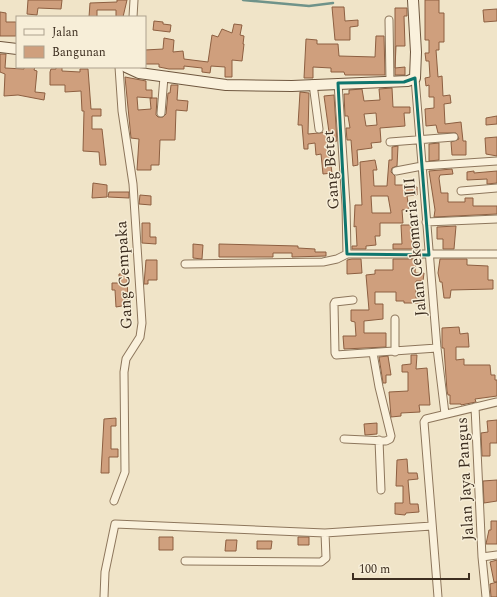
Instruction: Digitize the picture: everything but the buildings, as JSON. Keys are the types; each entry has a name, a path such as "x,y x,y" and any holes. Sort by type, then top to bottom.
{"street":[{"path":"132,16 134,0"},
{"path":"129,68 139,73 226,85 296,86 313,84 404,82 414,78 416,52 413,0"},
{"path":"388,20 390,82"},
{"path":"0,47 16,49"},
{"name":"Gang Cempaka","path":"114,501 125,472 124,372 126,359 140,337 142,323 133,184 122,111 120,68"},
{"path":"161,113 164,77"},
{"name":"Jalan Cekomaria III","path":"414,78 418,140 422,166 437,348 445,414"},
{"path":"313,84 319,129"},
{"name":"Gang Betet","path":"338,84 346,197 347,254"},
{"path":"390,142 454,137"},
{"path":"396,171 422,166 497,161"},
{"path":"461,191 497,188"},
{"path":"426,222 497,219"},
{"path":"186,264 323,262 337,260 347,254 497,254"},
{"path":"353,300 335,302 334,304 335,353 339,356 437,348"},
{"path":"394,352 395,318"},
{"path":"344,439 390,439 391,432 379,387 373,353"},
{"path":"438,597 423,423 426,418 497,402"},
{"name":"Jalan Jaya Pangus","path":"475,407 482,557 486,597"},
{"path":"379,440 381,490"},
{"path":"104,597 105,572 116,524 325,533 432,526"},
{"path":"185,561 322,562 326,558 325,533"},
{"path":"482,557 497,555"}],"highlighted area":[{"path":"415,78 429,255 347,254 338,83 404,82"}],"waterway":[{"path":"243,0 309,6 333,3"}]}
